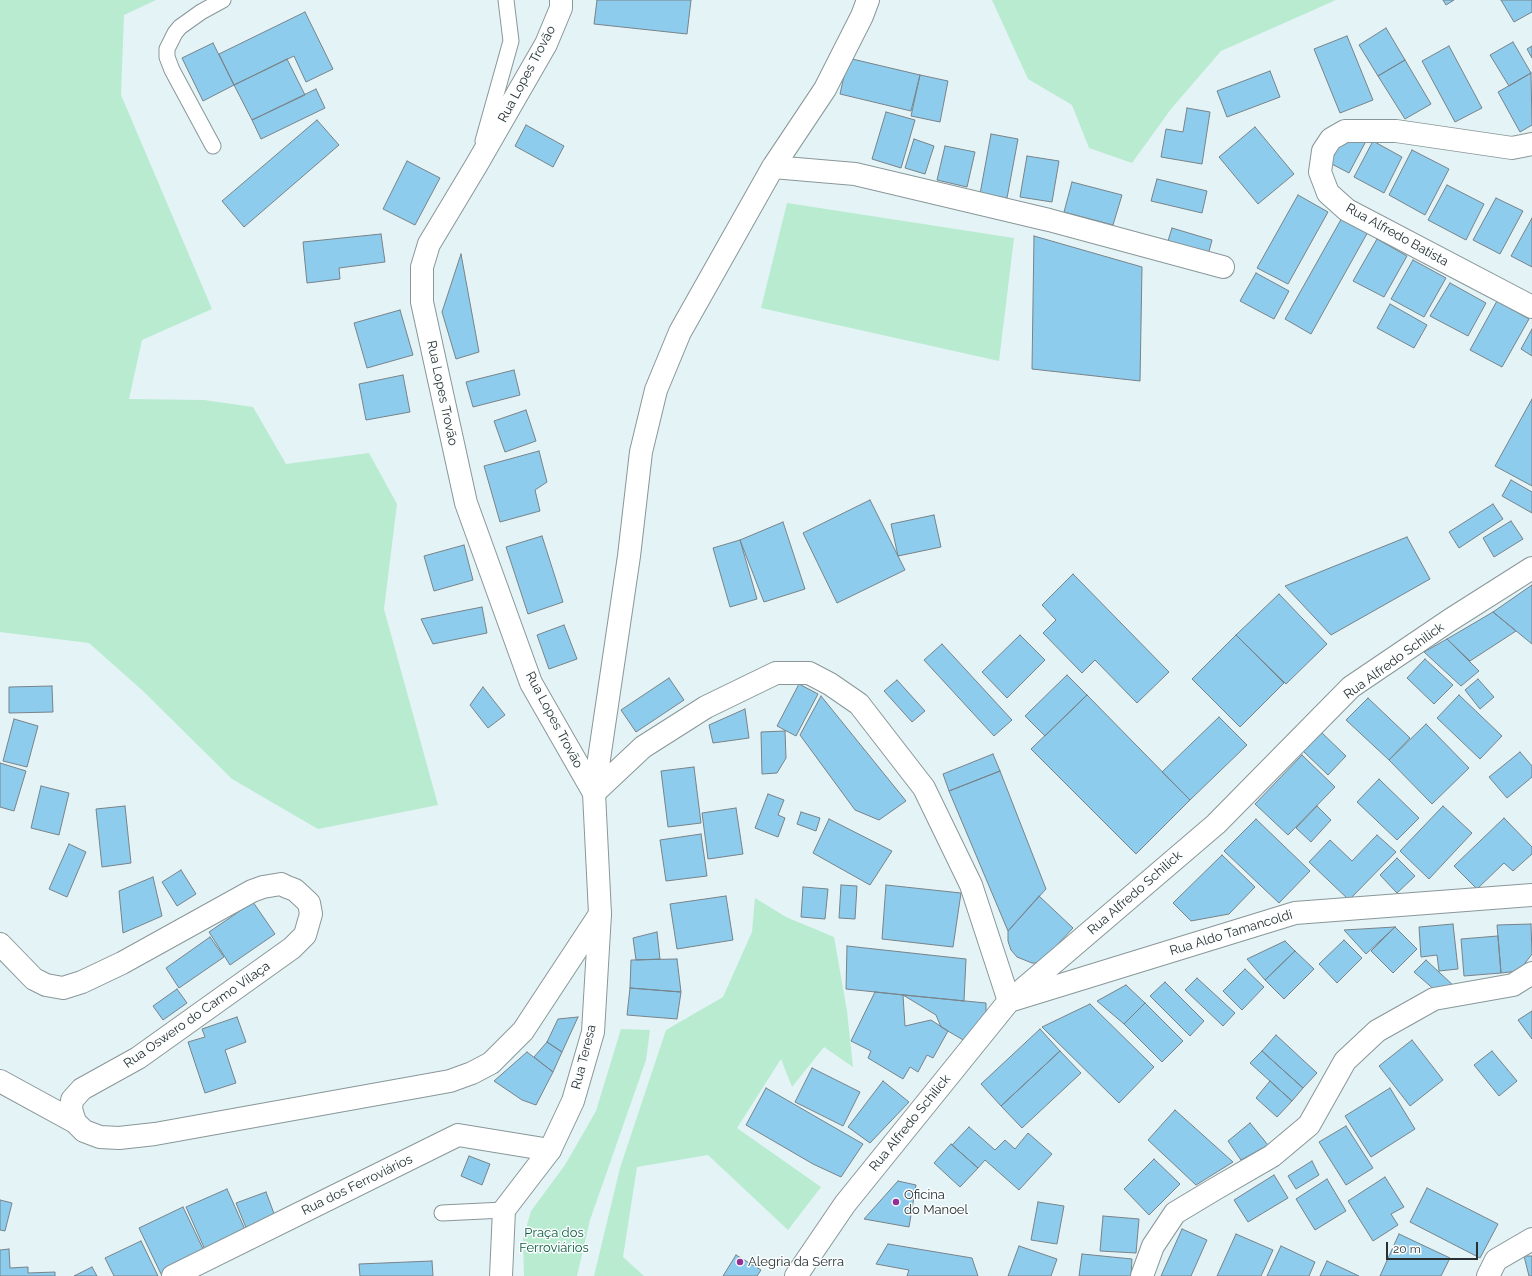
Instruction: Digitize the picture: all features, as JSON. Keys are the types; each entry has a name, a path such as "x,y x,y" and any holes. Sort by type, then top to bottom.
{"street":[{"name":"Rua Lopes Trovão","path":"561,0 561,8 546,44 429,244 422,267 422,302 466,503 531,683 594,793"},
{"name":"Rua Teresa","path":"504,1210 550,1150 573,1101 593,1032 600,914 594,793 629,556 641,452 656,390 680,332 774,167 825,88 862,16 868,0"},
{"name":"Rua Alfredo Batista","path":"1532,144 1512,148 1396,131 1345,131 1331,139 1323,151 1320,172 1328,193 1347,210 1532,307"},
{"path":"774,167 855,174 1049,220 1223,267"},
{"name":"Rua Alfredo Schilick","path":"796,1276 845,1204 1009,1001 1216,824 1352,687 1450,620 1532,568"},
{"path":"594,793 643,747 706,708 776,673 809,673 830,684 858,704 924,788 971,886 1009,1001"},
{"name":"Rua Oswero do Carmo Vilaça","path":"0,944 34,979 46,985 63,988 82,982 122,963 252,891 263,887 280,884 288,886 295,890 309,903 312,914 305,935 299,942 138,1058 82,1089 72,1100 71,1109 75,1122"},
{"name":"Rua Aldo Tamancoldi","path":"1009,1001 1295,913 1532,895"},
{"path":"0,1081 75,1122 84,1131 100,1137 134,1138 450,1081 472,1073 491,1063 523,1031 600,914"},
{"path":"1142,1276 1153,1246 1175,1213 1272,1156 1309,1125 1345,1061 1377,1031 1434,999 1513,985 1532,973"},
{"name":"Rua dos Ferroviários","path":"173,1276 458,1135 550,1150"},
{"path":"501,1276 504,1210"},
{"path":"1488,1276 1496,1260 1532,1239"}],"lane":[{"path":"213,146 172,70 167,57 167,49 175,33 180,27 201,12 223,0"},
{"path":"477,164 511,41 506,0"},
{"path":"442,1213 504,1210"}],"green space":[{"path":"0,0 156,0 124,15 121,95 212,309 142,340 129,399 204,400 253,407 286,464 369,453 397,504 384,609 438,805 318,829 232,779 143,691 89,643 0,632"},
{"path":"992,0 1336,0 1221,51 1171,109 1132,163 1089,148 1072,105 1028,79"},
{"path":"787,203 1014,238 999,361 761,308"},
{"path":"755,898 786,917 834,937 847,1011 853,1067 824,1047 792,1087 781,1059 737,1128 821,1187 788,1230 708,1155 637,1167 623,1257 644,1276 594,1276 620,1168 666,1030 723,997 752,932"},
{"name":"Praça dos Ferroviários","path":"621,1029 650,1030 646,1060 590,1220 577,1276 524,1276 523,1239 531,1211 565,1165 596,1111"}],"building":[{"path":"597,0 691,0 687,34 594,24"},
{"path":"1443,0 1454,0 1446,5"},
{"path":"1501,0 1532,0 1532,12 1514,22"},
{"path":"305,12 333,69 306,82 294,56 234,85 219,54"},
{"path":"1386,28 1405,60 1378,76 1359,45"},
{"path":"1347,36 1373,100 1340,113 1314,49"},
{"path":"1513,42 1531,73 1509,86 1490,55"},
{"path":"213,43 234,85 203,101 182,58"},
{"path":"1449,46 1482,108 1455,122 1422,61"},
{"path":"1532,46 1532,58 1527,49"},
{"path":"848,58 920,75 911,111 840,94"},
{"path":"287,59 305,95 252,120 234,85"},
{"path":"1405,60 1431,104 1405,119 1378,76"},
{"path":"1270,71 1280,97 1227,117 1217,91"},
{"path":"1531,73 1532,125 1520,132 1498,92"},
{"path":"920,75 948,81 940,122 911,116"},
{"path":"316,89 325,108 261,139 252,120"},
{"path":"1187,108 1210,112 1202,164 1161,157 1166,129 1183,132"},
{"path":"886,112 915,120 901,168 872,159"},
{"path":"317,120 339,145 244,227 222,201"},
{"path":"526,125 564,146 553,167 515,146"},
{"path":"1255,127 1294,174 1258,204 1219,157"},
{"path":"991,134 1018,139 1007,198 980,194"},
{"path":"1350,134 1365,143 1349,173 1326,161"},
{"path":"914,139 934,146 925,174 905,168"},
{"path":"1373,141 1402,157 1384,193 1354,177"},
{"path":"945,146 975,152 967,187 937,180"},
{"path":"1412,150 1449,169 1425,215 1389,195"},
{"path":"1027,156 1059,161 1052,202 1020,197"},
{"path":"407,161 440,178 415,225 383,209"},
{"path":"1157,179 1207,191 1202,213 1151,201"},
{"path":"1072,182 1122,195 1113,225 1064,212"},
{"path":"1447,185 1484,204 1466,240 1428,220"},
{"path":"1298,195 1328,212 1288,284 1257,268"},
{"path":"1496,198 1523,211 1500,254 1473,240"},
{"path":"1343,216 1369,230 1311,334 1285,319"},
{"path":"1532,218 1532,267 1511,256"},
{"path":"1172,228 1212,240 1208,255 1167,244"},
{"path":"381,234 385,262 339,268 340,279 307,283 303,242"},
{"path":"1034,236 1142,267 1140,381 1032,369"},
{"path":"1377,239 1407,256 1384,297 1353,281"},
{"path":"461,254 479,352 456,359 442,312"},
{"path":"1413,260 1446,278 1424,317 1391,299"},
{"path":"1256,273 1289,291 1274,319 1240,301"},
{"path":"1450,283 1486,303 1468,336 1430,316"},
{"path":"1497,301 1529,319 1502,367 1470,350"},
{"path":"1390,304 1427,325 1414,348 1377,328"},
{"path":"400,310 413,355 367,368 354,323"},
{"path":"1532,329 1532,356 1521,349"},
{"path":"514,370 520,395 473,407 466,382"},
{"path":"403,375 410,412 366,420 359,384"},
{"path":"1532,399 1532,486 1495,466"},
{"path":"526,410 536,441 505,452 494,421"},
{"path":"539,451 547,482 535,490 540,511 500,522 484,466"},
{"path":"1511,480 1532,492 1532,513 1502,496"},
{"path":"870,500 905,570 837,603 803,533"},
{"path":"1493,504 1503,519 1459,548 1449,532"},
{"path":"934,515 941,547 898,556 891,524"},
{"path":"1511,521 1523,539 1494,557 1483,538"},
{"path":"783,522 805,589 764,602 740,540"},
{"path":"542,536 563,602 528,614 506,547"},
{"path":"1407,537 1430,579 1331,635 1285,586"},
{"path":"740,540 757,599 730,607 713,548"},
{"path":"464,545 473,580 434,591 424,556"},
{"path":"1073,574 1169,672 1137,703 1095,660 1082,673 1043,633 1056,620 1042,605"},
{"path":"1532,585 1532,644 1493,612"},
{"path":"1279,594 1327,644 1286,684 1236,635"},
{"path":"482,607 487,633 433,644 421,619"},
{"path":"1493,612 1516,631 1470,661 1447,639"},
{"path":"564,625 577,659 549,669 537,635"},
{"path":"1020,635 1045,660 1007,698 982,672"},
{"path":"1236,635 1284,683 1240,727 1192,679"},
{"path":"1447,639 1479,671 1461,686 1424,652"},
{"path":"942,644 1012,720 994,736 924,660"},
{"path":"1425,659 1453,685 1434,704 1407,678"},
{"path":"1067,675 1087,695 1045,736 1025,716"},
{"path":"669,678 684,700 636,732 621,710"},
{"path":"1478,679 1494,697 1480,709 1465,690"},
{"path":"897,680 925,711 912,722 884,691"},
{"path":"799,684 818,694 796,736 777,726"},
{"path":"52,686 53,712 9,713 9,687"},
{"path":"483,687 505,715 488,728 470,705"},
{"path":"1087,695 1190,800 1136,854 1031,749"},
{"path":"1459,695 1502,736 1480,759 1437,718"},
{"path":"821,696 906,801 879,820 855,810 800,735"},
{"path":"1368,698 1410,738 1389,760 1346,720"},
{"path":"745,709 749,738 713,743 709,725"},
{"path":"1219,717 1247,745 1190,800 1162,772"},
{"path":"14,719 38,726 27,767 3,761"},
{"path":"1426,724 1469,768 1432,804 1389,760"},
{"path":"785,731 786,758 777,773 762,774 761,732"},
{"path":"1321,732 1346,756 1328,775 1303,751"},
{"path":"1520,752 1532,766 1532,777 1507,798 1489,777"},
{"path":"993,754 1000,771 949,791 943,774"},
{"path":"1302,755 1335,787 1288,835 1255,804"},
{"path":"0,763 26,771 14,811 0,807"},
{"path":"694,767 701,823 668,827 661,771"},
{"path":"1000,771 1046,889 1008,931 949,791"},
{"path":"1379,779 1419,818 1397,840 1357,802"},
{"path":"41,786 69,793 59,835 31,828"},
{"path":"768,794 784,800 778,815 785,818 778,837 755,828"},
{"path":"125,806 131,863 102,867 96,809"},
{"path":"1317,806 1331,820 1311,842 1296,828"},
{"path":"1443,806 1472,833 1429,879 1400,851"},
{"path":"736,808 743,854 708,859 702,813"},
{"path":"801,812 820,818 816,831 797,824"},
{"path":"1504,818 1532,847 1532,854 1513,871 1504,863 1477,889 1454,866"},
{"path":"829,819 892,851 870,885 813,853"},
{"path":"1256,819 1310,871 1279,903 1224,851"},
{"path":"701,834 707,876 666,881 660,840"},
{"path":"1377,835 1396,852 1349,900 1309,862 1330,840 1352,861"},
{"path":"69,844 86,852 67,897 49,889"},
{"path":"1222,855 1255,887 1229,914 1191,921 1173,903"},
{"path":"1397,858 1415,876 1397,893 1380,875"},
{"path":"181,870 196,894 177,906 162,882"},
{"path":"153,877 162,916 123,933 119,891"},
{"path":"841,885 857,886 855,919 839,918"},
{"path":"886,885 961,893 953,947 882,939"},
{"path":"803,887 828,889 825,919 801,917"},
{"path":"726,896 733,940 677,949 670,904"},
{"path":"1039,896 1073,928 1040,963 1032,963 1017,957 1011,950 1008,941 1008,931"},
{"path":"253,902 275,934 230,965 209,932"},
{"path":"1453,924 1458,969 1439,971 1437,955 1421,957 1419,927"},
{"path":"1531,924 1532,954 1519,971 1501,973 1497,925"},
{"path":"1395,927 1366,954 1344,930"},
{"path":"1395,927 1417,949 1393,973 1371,951"},
{"path":"657,932 660,959 636,960 633,938"},
{"path":"1498,936 1501,973 1464,976 1461,939"},
{"path":"210,937 224,957 179,988 166,968"},
{"path":"1344,940 1362,958 1337,983 1319,964"},
{"path":"1285,941 1295,951 1265,980 1247,959"},
{"path":"847,946 966,959 964,1001 846,989"},
{"path":"1295,951 1314,969 1284,999 1265,980"},
{"path":"677,959 681,992 630,988 631,960"},
{"path":"1426,960 1455,987 1436,991 1414,972"},
{"path":"1245,969 1264,987 1242,1010 1223,991"},
{"path":"1197,978 1235,1013 1223,1026 1185,990"},
{"path":"1165,982 1204,1021 1190,1036 1150,996"},
{"path":"1126,985 1145,1003 1124,1024 1097,1001"},
{"path":"630,988 681,992 677,1019 627,1015"},
{"path":"177,989 187,1003 163,1020 153,1006"},
{"path":"875,992 903,995 905,1026 931,1020 948,1031 933,1058 927,1055 918,1072 910,1067 903,1079 868,1058 871,1051 851,1041"},
{"path":"903,995 986,1003 986,1016 965,1041 941,1027 936,1015"},
{"path":"1145,1003 1183,1041 1162,1062 1124,1024"},
{"path":"1090,1004 1154,1067 1119,1103 1042,1027"},
{"path":"1532,1011 1532,1039 1518,1020"},
{"path":"237,1017 246,1042 225,1050 236,1083 205,1093 188,1042 205,1037 202,1029"},
{"path":"578,1017 562,1052 547,1042 558,1019"},
{"path":"1040,1029 1060,1051 1001,1106 981,1084"},
{"path":"1276,1035 1317,1073 1303,1088 1262,1051"},
{"path":"1412,1040 1443,1080 1410,1106 1379,1066"},
{"path":"547,1042 562,1052 553,1072 534,1057"},
{"path":"1060,1051 1081,1073 1022,1128 1001,1106"},
{"path":"1262,1051 1303,1088 1292,1101 1250,1063"},
{"path":"1492,1051 1517,1081 1499,1096 1474,1065"},
{"path":"527,1052 553,1072 536,1105 522,1100 494,1081"},
{"path":"812,1068 860,1092 843,1126 795,1102"},
{"path":"883,1081 909,1102 870,1143 848,1127"},
{"path":"1270,1081 1292,1101 1277,1117 1256,1098"},
{"path":"766,1088 863,1144 841,1177 813,1164 746,1125"},
{"path":"1390,1088 1415,1129 1371,1157 1345,1116"},
{"path":"1175,1110 1233,1162 1196,1185 1148,1140"},
{"path":"1250,1123 1268,1145 1241,1160 1228,1141"},
{"path":"1346,1126 1373,1168 1346,1185 1319,1142"},
{"path":"969,1127 995,1150 1005,1140 1015,1149 1028,1133 1052,1154 1019,1190 985,1160 978,1168 952,1145"},
{"path":"951,1144 978,1168 960,1187 934,1163"},
{"path":"469,1156 490,1164 482,1185 461,1176"},
{"path":"1154,1159 1180,1184 1149,1215 1124,1189"},
{"path":"1312,1161 1319,1175 1296,1189 1288,1176"},
{"path":"1274,1175 1288,1198 1248,1222 1234,1200"},
{"path":"1385,1177 1404,1207 1391,1214 1398,1225 1373,1241 1348,1201"},
{"path":"1327,1179 1346,1211 1315,1230 1296,1199"},
{"name":"Oficina do Manoel","path":"898,1181 916,1185 909,1227 864,1219"},
{"path":"1427,1188 1498,1224 1480,1258 1410,1222"},
{"path":"227,1189 247,1234 206,1252 186,1207"},
{"path":"266,1192 276,1219 247,1230 236,1203"},
{"path":"0,1200 12,1203 5,1231 0,1230"},
{"path":"1038,1202 1064,1206 1057,1244 1031,1240"},
{"path":"183,1207 206,1255 162,1276 139,1228"},
{"path":"1103,1216 1139,1219 1136,1253 1100,1251"},
{"path":"1182,1229 1207,1240 1191,1276 1161,1276"},
{"path":"1236,1234 1273,1250 1261,1276 1217,1276"},
{"path":"1399,1234 1450,1258 1441,1276 1380,1276"},
{"path":"141,1241 158,1276 114,1276 105,1258"},
{"path":"888,1244 972,1258 978,1276 907,1276 909,1270 876,1264"},
{"path":"1019,1246 1057,1259 1051,1276 1008,1276"},
{"path":"1281,1246 1315,1262 1309,1276 1267,1276"},
{"path":"9,1249 10,1268 28,1267 28,1273 55,1272 55,1276 0,1276 0,1250"},
{"path":"1082,1254 1132,1259 1131,1276 1079,1276"},
{"name":"Alegria da Serra","path":"736,1255 761,1270 757,1276 723,1276"},
{"path":"1524,1256 1532,1256 1532,1276 1529,1276"},
{"path":"432,1261 433,1276 360,1276 359,1264"},
{"path":"1327,1261 1359,1276 1320,1276"},
{"path":"92,1267 97,1276 74,1276"}],"place":[{"name":"Oficina do Manoel","path":"896,1202"},
{"name":"Alegria da Serra","path":"740,1262"}]}
